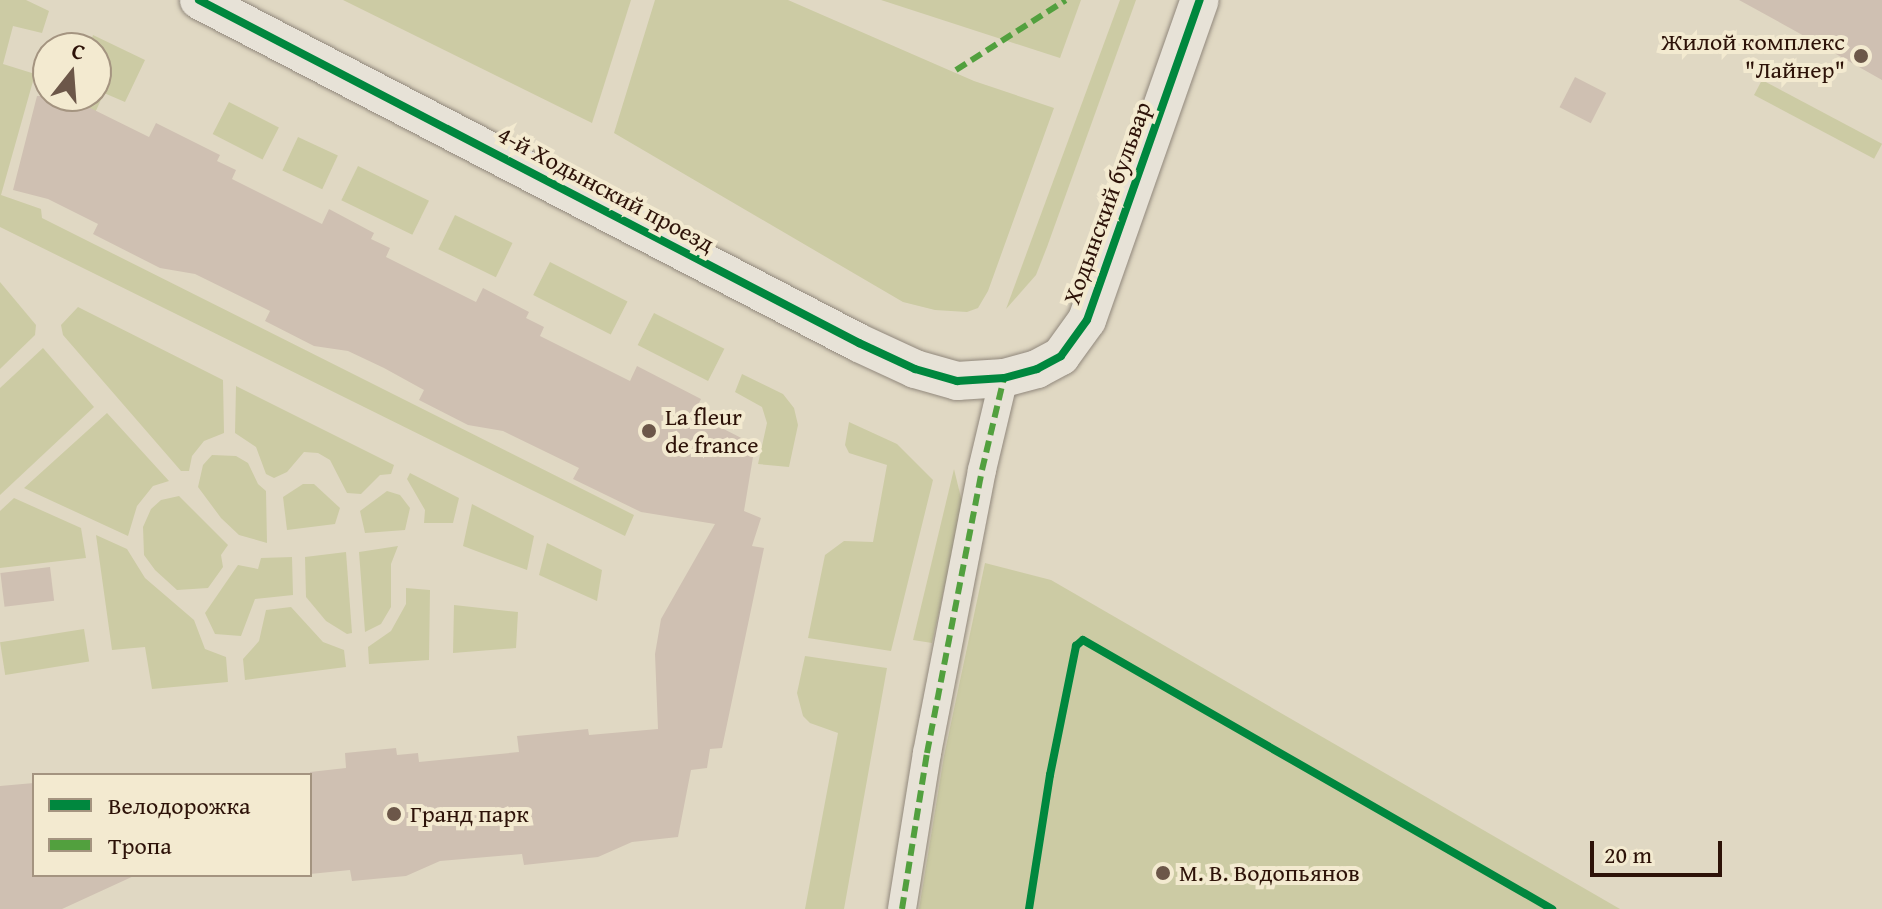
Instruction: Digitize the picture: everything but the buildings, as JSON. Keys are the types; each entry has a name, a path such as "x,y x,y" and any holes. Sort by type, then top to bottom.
{"street":[{"name":"4-й Ходынский проезд","path":"199,0 886,357 957,381 1004,378"},
{"name":"Ходынский бульвар","path":"1004,378 1037,369 1061,356 1087,320 1200,0"},
{"path":"902,909 927,753 982,470 1004,378"}],"green space":[{"path":"0,0 26,0 49,11 42,32 13,26 3,64 32,73 32,85 1,195 41,209 42,218 634,515 625,536 0,227"},
{"path":"343,0 631,0 592,123"},
{"path":"655,0 788,0 974,81 1054,108 988,291 978,308 967,312 935,310 903,302 614,133"},
{"path":"881,0 1081,0 1060,58"},
{"path":"1120,0 1136,0 1047,247 1036,275 1006,309"},
{"path":"112,44 145,60 125,102 112,96"},
{"path":"1762,80 1882,144 1874,159 1754,95"},
{"path":"229,102 279,127 263,159 213,134"},
{"path":"73,112 95,112 85,135 69,128"},
{"path":"298,137 338,156 322,189 282,171"},
{"path":"358,166 429,201 412,235 341,200"},
{"path":"455,215 513,243 496,277 438,249"},
{"path":"550,262 628,301 611,334 533,295"},
{"path":"0,282 36,325 35,335 0,369"},
{"path":"78,307 223,380 224,433 204,441 192,456 189,471 181,471 63,335 61,325"},
{"path":"654,313 724,349 708,381 638,345"},
{"path":"43,348 94,407 0,495 0,388"},
{"path":"742,374 783,394 794,408 798,425 789,467 758,464 767,423 762,407 735,392"},
{"path":"236,386 394,465 391,474 380,475 361,494 347,493 330,460 318,453 304,452 287,472 274,478 266,474 256,447 235,433"},
{"path":"107,413 169,481 153,486 137,506 128,536 24,488"},
{"path":"849,422 897,444 933,480 891,651 808,638 825,555 844,541 873,542 887,465 849,453 845,445"},
{"path":"212,455 236,456 248,463 258,484 266,491 267,543 239,535 221,518 198,487 203,465"},
{"path":"954,469 963,506 932,643 913,640"},
{"path":"410,473 459,498 453,523 424,523 425,510 407,479"},
{"path":"303,484 314,484 340,508 335,524 287,530 283,497"},
{"path":"387,491 400,495 410,508 405,530 365,533 360,511"},
{"path":"179,496 228,545 221,555 223,567 208,588 177,590 144,555 143,527 151,509 161,500"},
{"path":"14,498 81,528 86,558 0,568 0,511"},
{"path":"472,504 534,536 527,570 463,546"},
{"path":"96,535 127,549 145,578 194,620 205,649 226,657 228,682 152,689 145,647 112,650"},
{"path":"547,543 602,570 597,601 539,575"},
{"path":"398,546 391,564 391,607 381,624 365,632 359,552"},
{"path":"346,552 352,633 347,634 326,621 306,597 305,557"},
{"path":"292,557 293,595 255,599 241,636 215,634 205,613 238,565 258,569 261,558"},
{"path":"985,563 1051,580 1620,909 919,909 944,756"},
{"path":"406,588 430,590 429,660 369,664 368,647 391,631 406,604"},
{"path":"454,605 518,612 516,648 453,653"},
{"path":"291,607 323,642 344,650 346,667 245,680 243,659 259,641 266,610"},
{"path":"84,629 89,662 5,675 0,642"},
{"path":"805,656 887,668 844,909 805,909 838,733 810,723 803,716 797,693"}],"marked path":[{"path":"956,70 1066,0"},
{"path":"902,909 927,753 982,470 1004,378"}],"cycle path":[{"path":"199,0 859,343 915,369 957,381 1004,378 1037,369 1061,356 1087,320 1200,0"},
{"path":"1029,909 1050,775 1076,646 1083,640 1552,909"}],"place":[{"name":"Жилой комплекс \"Лайнер\"","path":"1861,56"},
{"name":"La fleur de france","path":"649,431"},
{"name":"Гранд парк","path":"394,814"},
{"name":"М. В. Водопьянов","path":"1163,873"}]}
